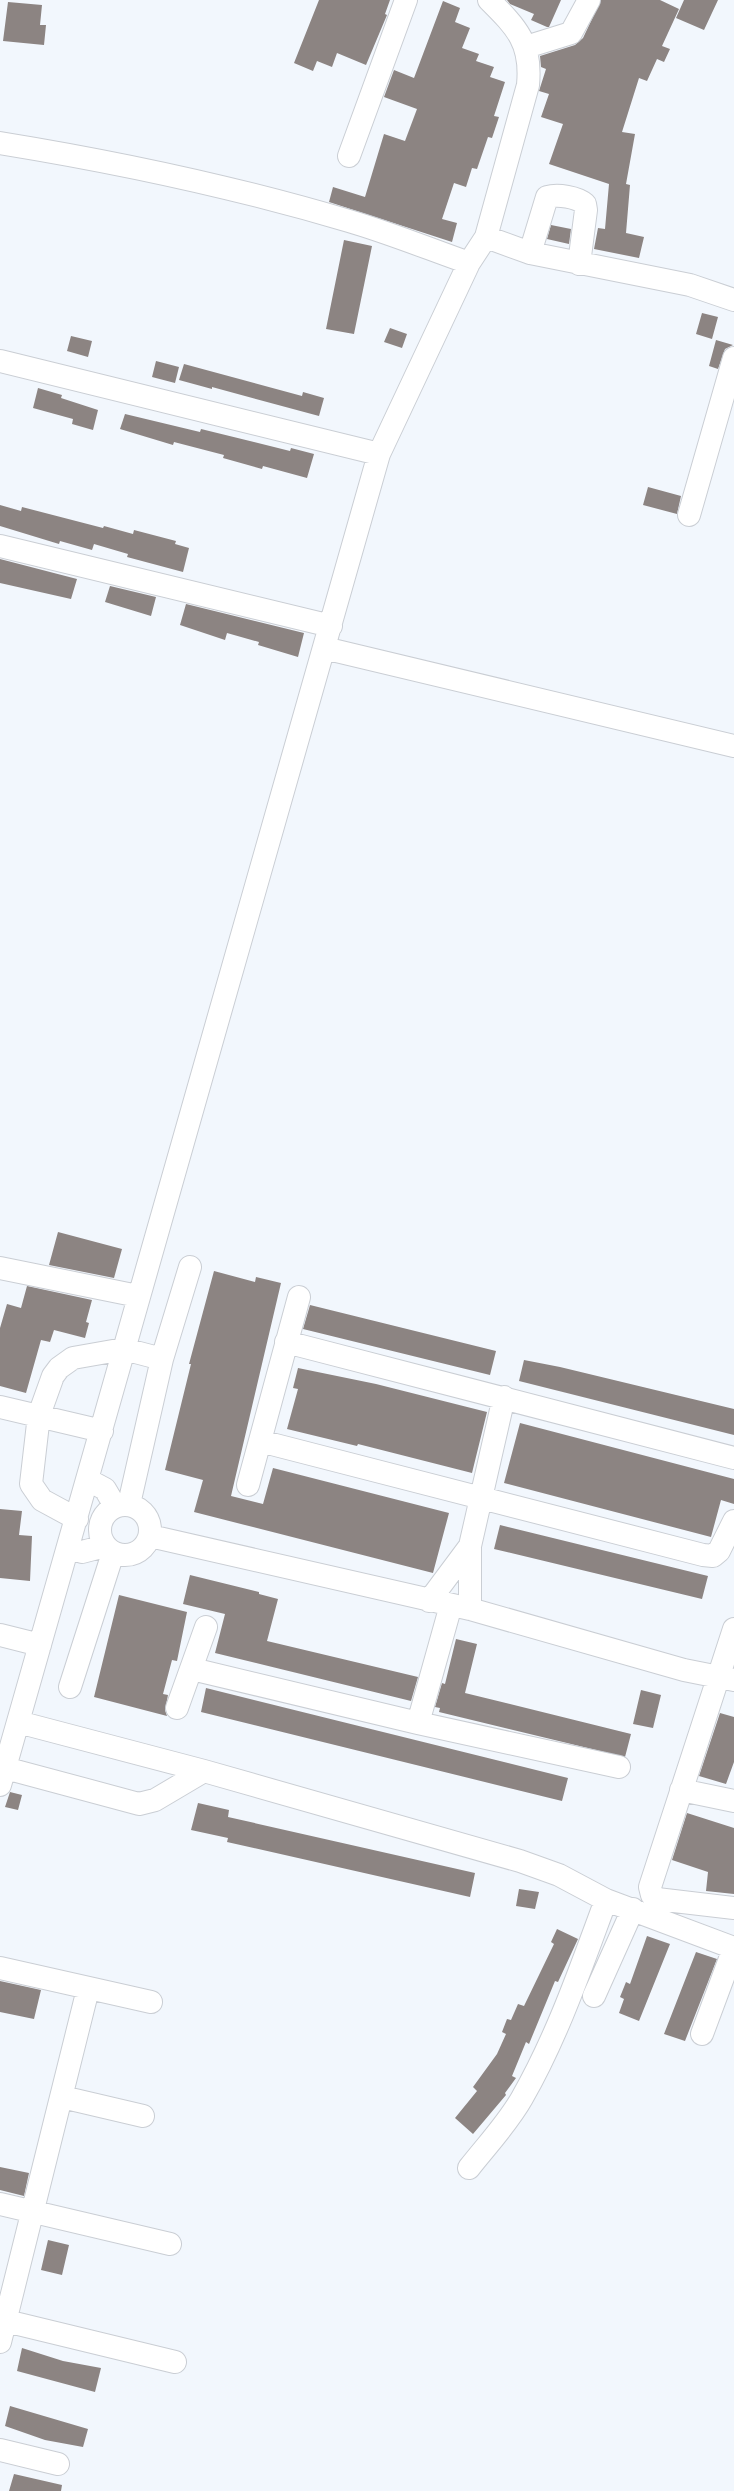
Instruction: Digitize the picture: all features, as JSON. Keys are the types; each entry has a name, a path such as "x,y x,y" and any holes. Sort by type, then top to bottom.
{"street":[{"path":"349,156 406,0"},
{"path":"204,1771 156,1800 139,1804 2,1776 77,1519 138,1296 379,454 469,263 486,237 528,85 529,59 520,33 489,0"},
{"path":"526,47 571,33 589,0"},
{"path":"0,143 84,157 202,183 349,221 469,263"},
{"path":"530,253 547,197 554,195 580,200 585,204 586,210 579,264"},
{"path":"486,237 530,253 690,285 734,300"},
{"path":"689,515 734,358"},
{"path":"0,361 379,454"},
{"path":"0,546 331,626"},
{"path":"324,648 734,746"},
{"path":"70,1687 109,1549 100,1535 100,1524 105,1513 122,1505 162,1359 190,1267"},
{"path":"0,1268 138,1296"},
{"path":"248,1485 299,1297"},
{"path":"286,1342 504,1397 734,1458"},
{"path":"77,1519 42,1500 31,1484 39,1415 53,1376 66,1362 74,1358 124,1349 162,1359"},
{"path":"418,1723 461,1607 470,1546 504,1397"},
{"path":"0,1407 102,1430"},
{"path":"260,1441 704,1555 713,1556 719,1551 734,1521"},
{"path":"68,1547 82,1552 109,1549 122,1555 140,1551 150,1536 150,1525 146,1515 138,1508 122,1505 105,1489 88,1480"},
{"path":"150,1536 429,1601 461,1607 710,1675"},
{"path":"429,1601 470,1546"},
{"path":"177,1708 206,1627"},
{"path":"734,1630 710,1675 681,1790 650,1887 652,1895 657,1899 734,1908"},
{"path":"0,1635 40,1645"},
{"path":"192,1668 418,1723 619,1767"},
{"path":"18,1722 204,1771 520,1861 560,1875 606,1900 734,1948 702,2034"},
{"path":"681,1790 734,1800"},
{"path":"469,2168 503,2127 522,2098 559,2025 606,1900"},
{"path":"594,1996 633,1909"},
{"path":"0,1968 151,2002"},
{"path":"0,2342 88,1989"},
{"path":"62,2097 143,2116"},
{"path":"0,2204 170,2244"},
{"path":"6,2320 175,2362"},
{"path":"0,2450 58,2464"}],"building":[{"path":"319,0 390,0 385,14 387,15 366,65 337,53 332,67 317,61 313,71 294,63"},
{"path":"507,0 561,0 549,27 547,27 531,20 534,14 510,4"},
{"path":"601,0 660,0 679,9 662,46 670,49 664,62 657,59 647,81 639,78 622,132 635,134 626,184 630,185 626,233 644,237 639,258 594,249 598,228 605,229 609,184 549,164 563,124 541,117 549,94 539,91 546,69 541,67 540,56 575,45 583,38"},
{"path":"684,0 718,0 704,30 676,18"},
{"path":"443,1 460,8 455,22 470,28 462,48 479,54 476,61 494,67 490,77 505,82 494,116 499,117 492,138 488,137 477,169 472,168 466,187 454,183 442,219 457,223 452,242 329,202 333,187 365,197 384,134 405,141 417,109 384,97 394,70 414,78"},
{"path":"8,2 42,5 40,25 46,25 44,45 3,41"},
{"path":"551,225 571,229 569,244 547,239"},
{"path":"344,240 372,246 354,334 326,329"},
{"path":"702,313 718,317 712,339 696,334"},
{"path":"390,328 407,334 402,348 384,342"},
{"path":"71,336 92,341 88,357 67,351"},
{"path":"716,340 733,345 725,349 718,369 709,366"},
{"path":"156,361 179,367 175,383 152,377"},
{"path":"184,364 302,396 303,392 324,398 319,416 212,387 212,389 179,380"},
{"path":"38,388 62,395 61,398 98,410 93,430 72,424 73,419 33,408"},
{"path":"125,414 200,432 201,429 290,451 291,448 314,454 307,478 263,466 262,469 223,458 224,455 174,442 173,445 120,429"},
{"path":"648,487 681,496 677,514 643,505"},
{"path":"0,505 21,511 22,507 103,528 104,526 133,534 134,530 176,541 175,544 189,548 183,572 127,557 128,554 94,544 92,550 60,541 59,544 0,526"},
{"path":"0,559 77,579 71,599 0,583"},
{"path":"110,586 156,597 151,616 105,602"},
{"path":"186,604 304,633 298,657 258,645 259,642 227,633 225,640 180,625"},
{"path":"58,1232 122,1249 114,1278 49,1265"},
{"path":"214,1271 255,1282 256,1277 281,1283 231,1496 263,1504 273,1468 449,1513 433,1573 194,1512 203,1480 165,1470 191,1364 189,1364"},
{"path":"27,1286 92,1300 86,1322 89,1323 85,1338 54,1330 50,1342 41,1340 26,1393 0,1386 0,1328 7,1304 21,1308"},
{"path":"310,1305 496,1351 490,1375 303,1329"},
{"path":"524,1360 560,1367 734,1409 734,1435 519,1381"},
{"path":"298,1368 376,1384 487,1412 472,1473 358,1444 357,1446 287,1429 298,1389 293,1388"},
{"path":"520,1423 734,1479 734,1504 721,1500 711,1537 504,1483"},
{"path":"0,1509 22,1511 19,1535 32,1536 30,1581 0,1578"},
{"path":"500,1525 708,1576 702,1599 494,1549"},
{"path":"190,1575 259,1592 259,1594 278,1599 267,1641 418,1677 411,1701 215,1653 225,1614 183,1604"},
{"path":"119,1595 187,1612 177,1661 172,1660 163,1694 168,1695 165,1710 167,1716 94,1697"},
{"path":"456,1639 477,1644 465,1693 631,1734 625,1757 439,1712 440,1708 435,1707 442,1683 445,1684"},
{"path":"206,1688 568,1778 562,1801 201,1712"},
{"path":"641,1690 661,1695 653,1728 633,1724"},
{"path":"720,1713 734,1717 734,1762 726,1784 699,1776"},
{"path":"10,1792 22,1795 18,1810 5,1807"},
{"path":"198,1803 229,1810 228,1817 475,1873 470,1897 227,1842 228,1838 191,1830"},
{"path":"687,1813 734,1828 734,1894 706,1891 708,1872 672,1860"},
{"path":"519,1889 539,1892 535,1909 516,1906"},
{"path":"557,1929 578,1939 558,1982 555,1981 529,2044 526,2042 512,2076 516,2078 505,2093 506,2095 473,2134 455,2118 477,2091 473,2087 497,2054 506,2034 502,2032 507,2019 511,2020 518,2004 524,2006 554,1944 551,1942"},
{"path":"647,1936 670,1944 639,2021 619,2013 624,1999 620,1997 626,1982 630,1984"},
{"path":"696,1952 717,1959 685,2041 664,2034"},
{"path":"0,1981 41,1990 34,2019 0,2012"},
{"path":"0,2167 29,2173 24,2196 0,2190"},
{"path":"48,2240 69,2245 62,2275 41,2270"},
{"path":"22,2348 63,2361 101,2368 95,2392 17,2371"},
{"path":"10,2406 88,2429 83,2447 45,2440 5,2426"},
{"path":"14,2474 62,2485 61,2491 9,2491"}]}
